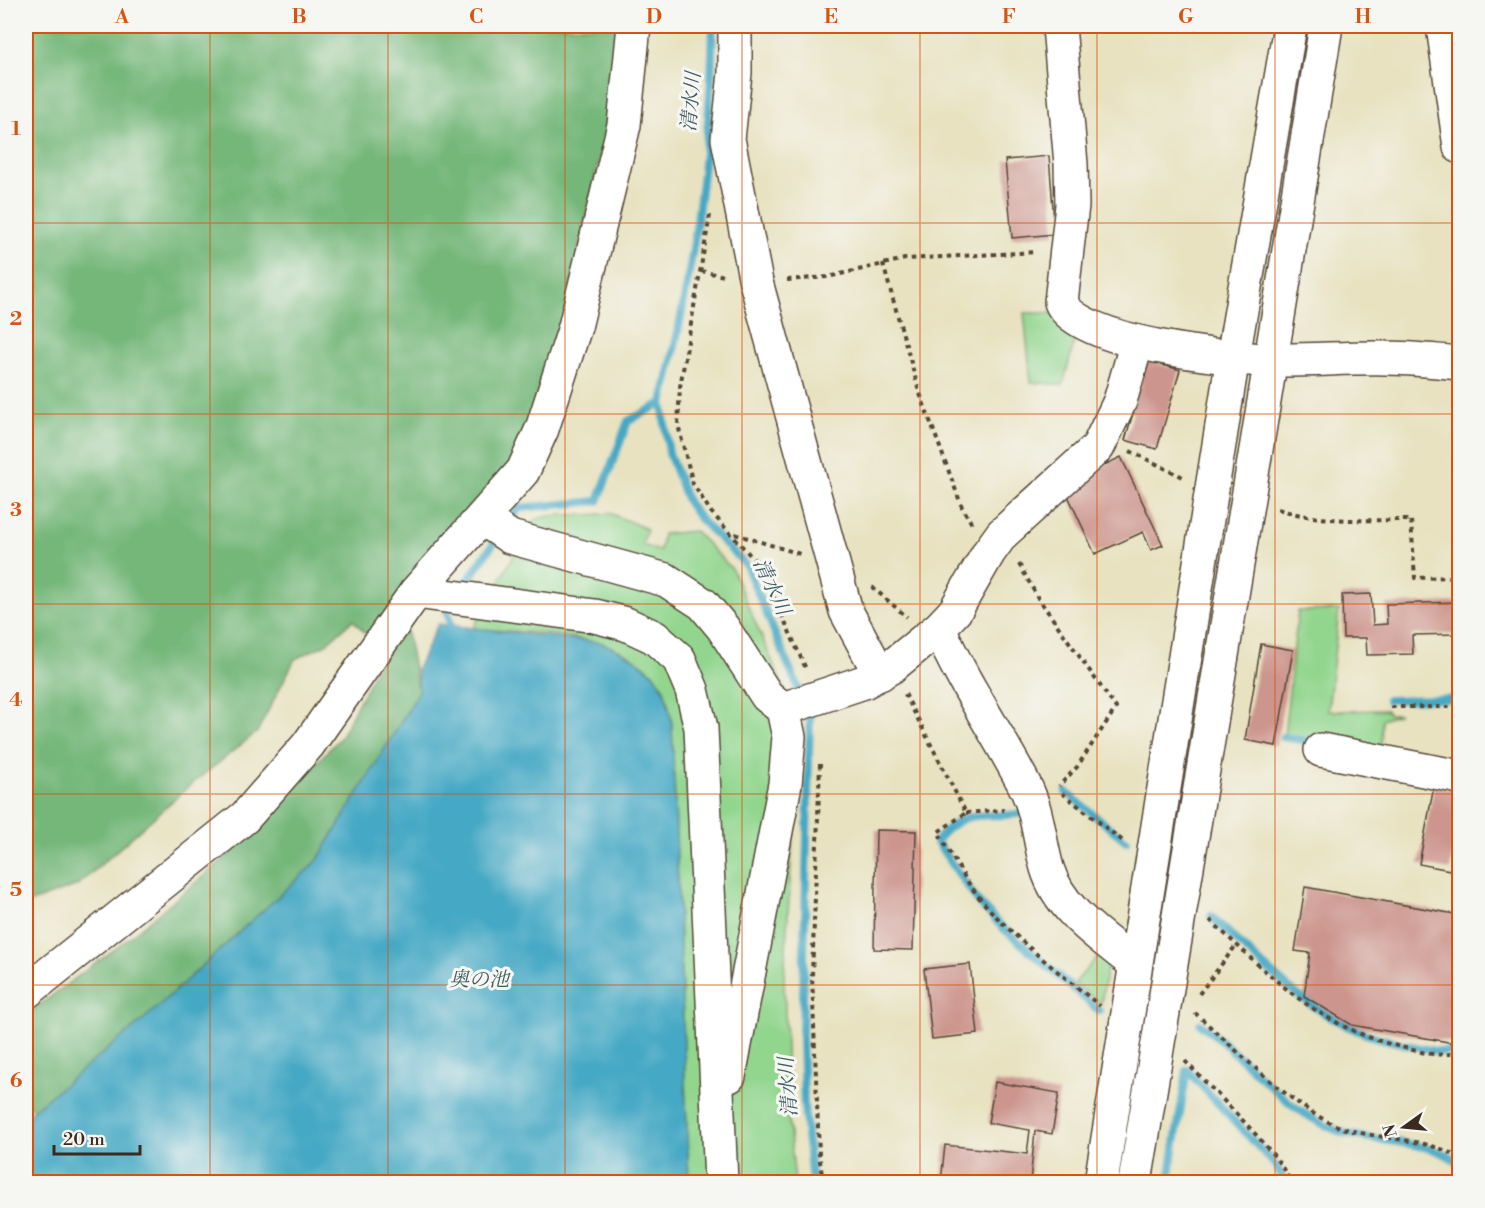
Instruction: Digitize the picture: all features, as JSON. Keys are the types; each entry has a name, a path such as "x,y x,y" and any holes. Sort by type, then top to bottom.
{"street":[{"path":"26,992 245,817 308,745 416,592 493,526 523,471 542,429 575,327 624,125 634,26"},
{"path":"735,26 735,73 728,139 756,282 846,611 885,671"},
{"path":"1059,26 1071,164 1068,250 1061,294 1064,309 1083,324 1100,332 1137,342 1233,357 1270,360 1389,358 1460,363"},
{"path":"1101,1182 1233,357 1290,26"},
{"path":"1136,1182 1326,26"},
{"path":"1443,26 1460,147"},
{"path":"493,526 666,580 703,604 723,628 766,696 803,703 885,671 939,628 954,611 996,543 1088,459 1106,434 1120,401 1137,342"},
{"path":"416,592 595,616 626,624 654,637 679,659 692,690 700,728 721,1182"},
{"path":"939,628 951,657 1030,796 1046,862 1055,886 1087,925 1135,964"},
{"path":"719,1125 785,784 789,737 803,703"},
{"path":"1321,750 1460,777"}],"path":[{"path":"710,212 678,418 689,475 711,512 760,566 803,703"},
{"path":"701,271 756,282 828,277 905,259 1068,250"},
{"path":"883,264 919,391 962,507 996,543 1116,708 1077,766"},
{"path":"1106,434 1153,464 1185,477"},
{"path":"1269,507 1307,518 1326,520 1411,520 1415,578 1460,577"},
{"path":"885,671 966,813 938,832 957,867 1006,927 1107,1012"},
{"path":"1391,706 1460,707"},
{"path":"820,755 812,975 819,1154 823,1182"},
{"path":"1057,789 1125,843"},
{"path":"1203,913 1273,979 1306,1005 1356,1034 1425,1053 1448,1056 1460,1052"},
{"path":"1197,997 1236,944"},
{"path":"1189,1007 1302,1106 1319,1117 1340,1127 1368,1135 1415,1142 1459,1158"},
{"path":"1181,1057 1282,1167 1290,1182"}],"green space":[{"path":"26,26 620,26 608,119 564,320 515,462 399,595 419,692 317,861 142,1021 33,1110 26,1100 26,1015 120,945 224,859 340,738 384,653 353,620 326,644 295,659 257,732 187,788 78,885 26,904"},
{"path":"1024,313 1056,313 1077,331 1063,385 1031,382"},
{"path":"609,513 647,529 642,545 660,551 663,534 695,531 732,569 787,695 794,817 784,979 788,1114 795,1182 689,1182 672,723 663,687 648,668 628,655 604,645 550,634 473,628 533,521 560,515"},
{"path":"1339,610 1328,711 1387,710 1388,714 1399,714 1382,720 1381,755 1284,736 1298,611"},
{"path":"1106,946 1110,949 1101,1004 1075,983"}],"water":[{"name":"奥の池","path":"438,624 599,642 645,666 653,673 664,690 672,723 689,1182 26,1182 26,1116 142,1021 317,861 419,692 417,669"}],"building":[{"path":"1049,156 1055,234 1012,238 1005,160"},
{"path":"1145,360 1180,370 1157,449 1125,440 1133,413 1130,412"},
{"path":"1121,457 1163,545 1151,550 1143,532 1095,554 1063,485"},
{"path":"1371,594 1373,625 1387,624 1386,604 1460,602 1460,634 1412,635 1413,654 1367,655 1366,638 1343,638 1342,595"},
{"path":"1261,644 1293,650 1276,746 1245,740"},
{"path":"1434,786 1460,791 1460,832 1457,832 1450,870 1419,864"},
{"path":"876,830 916,831 913,950 874,949"},
{"path":"1305,887 1460,915 1460,1044 1352,1025 1304,996 1310,953 1295,951"},
{"path":"970,964 978,1034 932,1039 924,969"},
{"path":"995,1082 1059,1093 1052,1134 1035,1131 1030,1182 941,1182 945,1145 1027,1154 1030,1130 988,1123"}],"waterway":[{"name":"清水川","path":"713,26 708,120 698,215 691,263 662,403 669,453 687,501 700,519 746,565 801,695"},
{"path":"506,526 519,508 598,501 628,421 662,403"},
{"path":"461,590 498,537"},
{"path":"451,625 447,612 452,604"},
{"path":"1388,700 1460,699"},
{"name":"清水川","path":"806,707 810,716 802,1036 804,1105 812,1182"},
{"path":"1283,737 1318,743"},
{"path":"1066,792 1126,841"},
{"path":"1028,812 1014,815 969,817 958,821 936,841 979,903 1004,929 1099,1011"},
{"path":"1211,916 1282,982 1320,1011 1341,1023 1371,1036 1434,1051 1460,1049"},
{"path":"1200,1024 1284,1098 1321,1123 1355,1136 1435,1150 1460,1164"},
{"path":"1187,1070 1277,1167 1285,1182"},
{"path":"1170,1174 1187,1070"}]}
